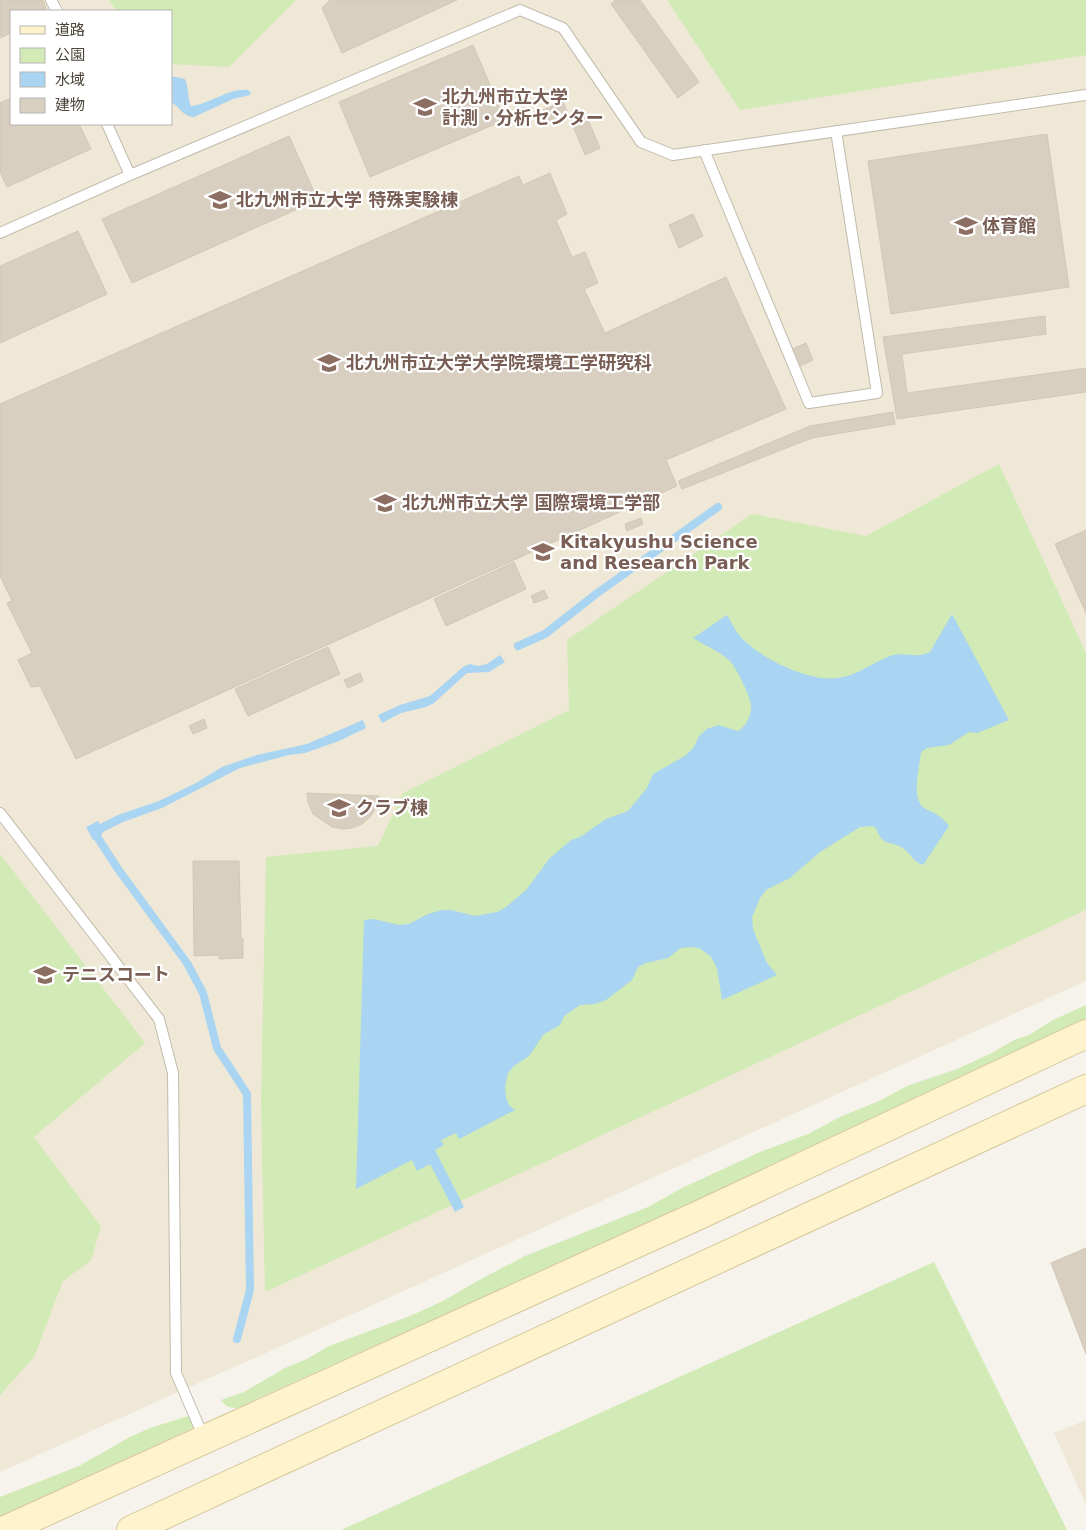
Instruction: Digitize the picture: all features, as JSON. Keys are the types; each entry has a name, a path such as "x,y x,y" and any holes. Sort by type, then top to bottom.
{"street":[{"path":"5,1530 699,1215 1086,1034"},
{"path":"131,1530 1086,1089"}],"lane":[{"path":"0,234 130,175 520,10 563,28 641,142 673,155 1086,94"},
{"path":"107,125 130,175"},
{"path":"704,150 809,403 877,393 836,131"},
{"path":"0,814 159,1019 173,1073 176,1373 204,1439"}],"shaded area":[{"name":"Kitakyushu Science and Research Park","path":"0,0 1086,0 1086,981 0,1472"},
{"path":"1086,1420 1086,1505 1054,1433"}],"green space":[{"path":"109,0 296,0 229,67 172,64 172,10 115,10"},
{"path":"667,0 1086,0 1086,55 740,110"},
{"path":"999,464 1086,653 1086,910 265,1292 261,1103 266,857 378,846 403,793 569,710 567,640 752,514 866,536"},
{"path":"0,854 145,1043 34,1137 101,1226 91,1260 63,1281 34,1357 0,1395"},
{"path":"1086,1005 1086,1025 237,1408 228,1407 221,1400 244,1392 285,1368 307,1359 329,1346 410,1316 443,1301 525,1256 648,1207 682,1188 760,1152 808,1134 907,1086 957,1069 992,1053 1014,1040 1029,1035 1053,1020"},
{"path":"934,1262 1067,1530 341,1530"},
{"path":"198,1413 195,1427 0,1516 0,1497 79,1466 130,1437 150,1428"}],"water":[{"path":"172,76 185,79 191,106 233,91 248,90 251,93 194,117 184,114 172,103"},
{"path":"952,614 1009,720 977,733 969,732 949,745 927,748 921,752 917,797 924,808 940,817 949,826 923,865 901,847 884,841 876,828 872,826 860,827 820,852 790,878 766,890 760,898 752,917 753,929 767,963 777,975 722,1000 717,968 711,957 701,949 692,947 681,948 668,958 646,963 638,967 632,980 606,1000 595,1004 580,1005 564,1016 560,1025 544,1034 529,1056 514,1066 508,1073 505,1087 506,1097 509,1105 515,1110 459,1139 456,1133 441,1140 444,1145 435,1150 464,1207 455,1212 430,1164 417,1171 412,1160 356,1189 364,920 374,919 399,925 409,924 428,914 442,910 451,910 475,916 497,912 506,907 527,889 549,859 571,840 580,837 606,819 628,811 647,788 653,774 685,756 694,747 699,736 707,729 718,725 738,731 744,727 751,712 751,705 739,675 729,660 693,638 727,615 739,635 758,652 770,659 798,672 812,676 837,678 845,677 893,655 920,655 930,652"},
{"path":"500,655 505,662 489,672 467,673 434,703 426,707 401,713 382,723 378,715 400,705 430,696 463,667 470,664 478,666 487,664"},
{"path":"363,720 366,728 339,741 305,753 289,755 240,768 162,808 123,822 103,832 101,836 93,840 86,827 98,821 100,824 118,815 159,801 196,783 222,767 257,755 307,744"}],"building":[{"path":"0,0 43,0 47,10 10,10 10,33 0,38"},
{"path":"330,0 457,0 342,53 322,8"},
{"path":"615,0 640,0 699,82 678,98 611,4"},
{"path":"473,45 505,120 370,177 339,102"},
{"path":"10,98 10,125 79,125 91,149 7,187 0,172 0,103"},
{"path":"563,101 568,114 548,123 543,110"},
{"path":"585,113 600,148 585,155 570,119"},
{"path":"1047,134 1069,287 891,314 868,161"},
{"path":"289,136 318,200 132,283 102,219"},
{"path":"550,173 567,214 556,220 572,257 585,252 598,283 584,289 605,333 726,277 786,409 666,460 677,486 76,759 40,686 31,687 18,660 32,653 7,603 12,601 0,576 0,404 519,176 523,185"},
{"path":"693,214 703,236 679,248 669,225"},
{"path":"78,231 107,294 0,343 0,266"},
{"path":"1045,316 1046,334 902,354 907,393 1086,368 1086,392 897,419 883,337"},
{"path":"806,343 813,360 798,367 790,350"},
{"path":"893,412 895,424 812,438 682,489 678,481 810,426"},
{"path":"641,518 643,524 627,531 625,524"},
{"path":"1086,530 1086,613 1055,544"},
{"path":"514,562 526,589 446,626 434,599"},
{"path":"544,590 548,598 534,603 531,596"},
{"path":"328,647 340,674 248,716 235,689"},
{"path":"360,673 363,681 348,688 344,680"},
{"path":"204,719 207,728 193,734 189,726"},
{"path":"307,793 379,796 376,808 370,817 362,824 343,829 332,827 313,814 308,802"},
{"path":"193,861 239,861 243,958 219,959 219,955 194,956"},
{"path":"1086,1248 1086,1354 1051,1263"}],"waterway":[{"path":"518,646 545,634 596,594 718,507"},
{"path":"94,832 118,869 187,963 203,993 217,1048 247,1094 250,1290 237,1339"}],"place":[{"name":"北九州市立大学 計測・分析センター","path":"425,107"},
{"name":"北九州市立大学 特殊実験棟","path":"220,200"},
{"name":"体育館","path":"966,226"},
{"name":"北九州市立大学大学院環境工学研究科","path":"329,363"},
{"name":"北九州市立大学 国際環境工学部","path":"385,503"},
{"name":"Kitakyushu Science and Research Park","path":"543,552"},
{"name":"クラブ棟","path":"339,808"},
{"name":"テニスコート","path":"45,975"}]}
